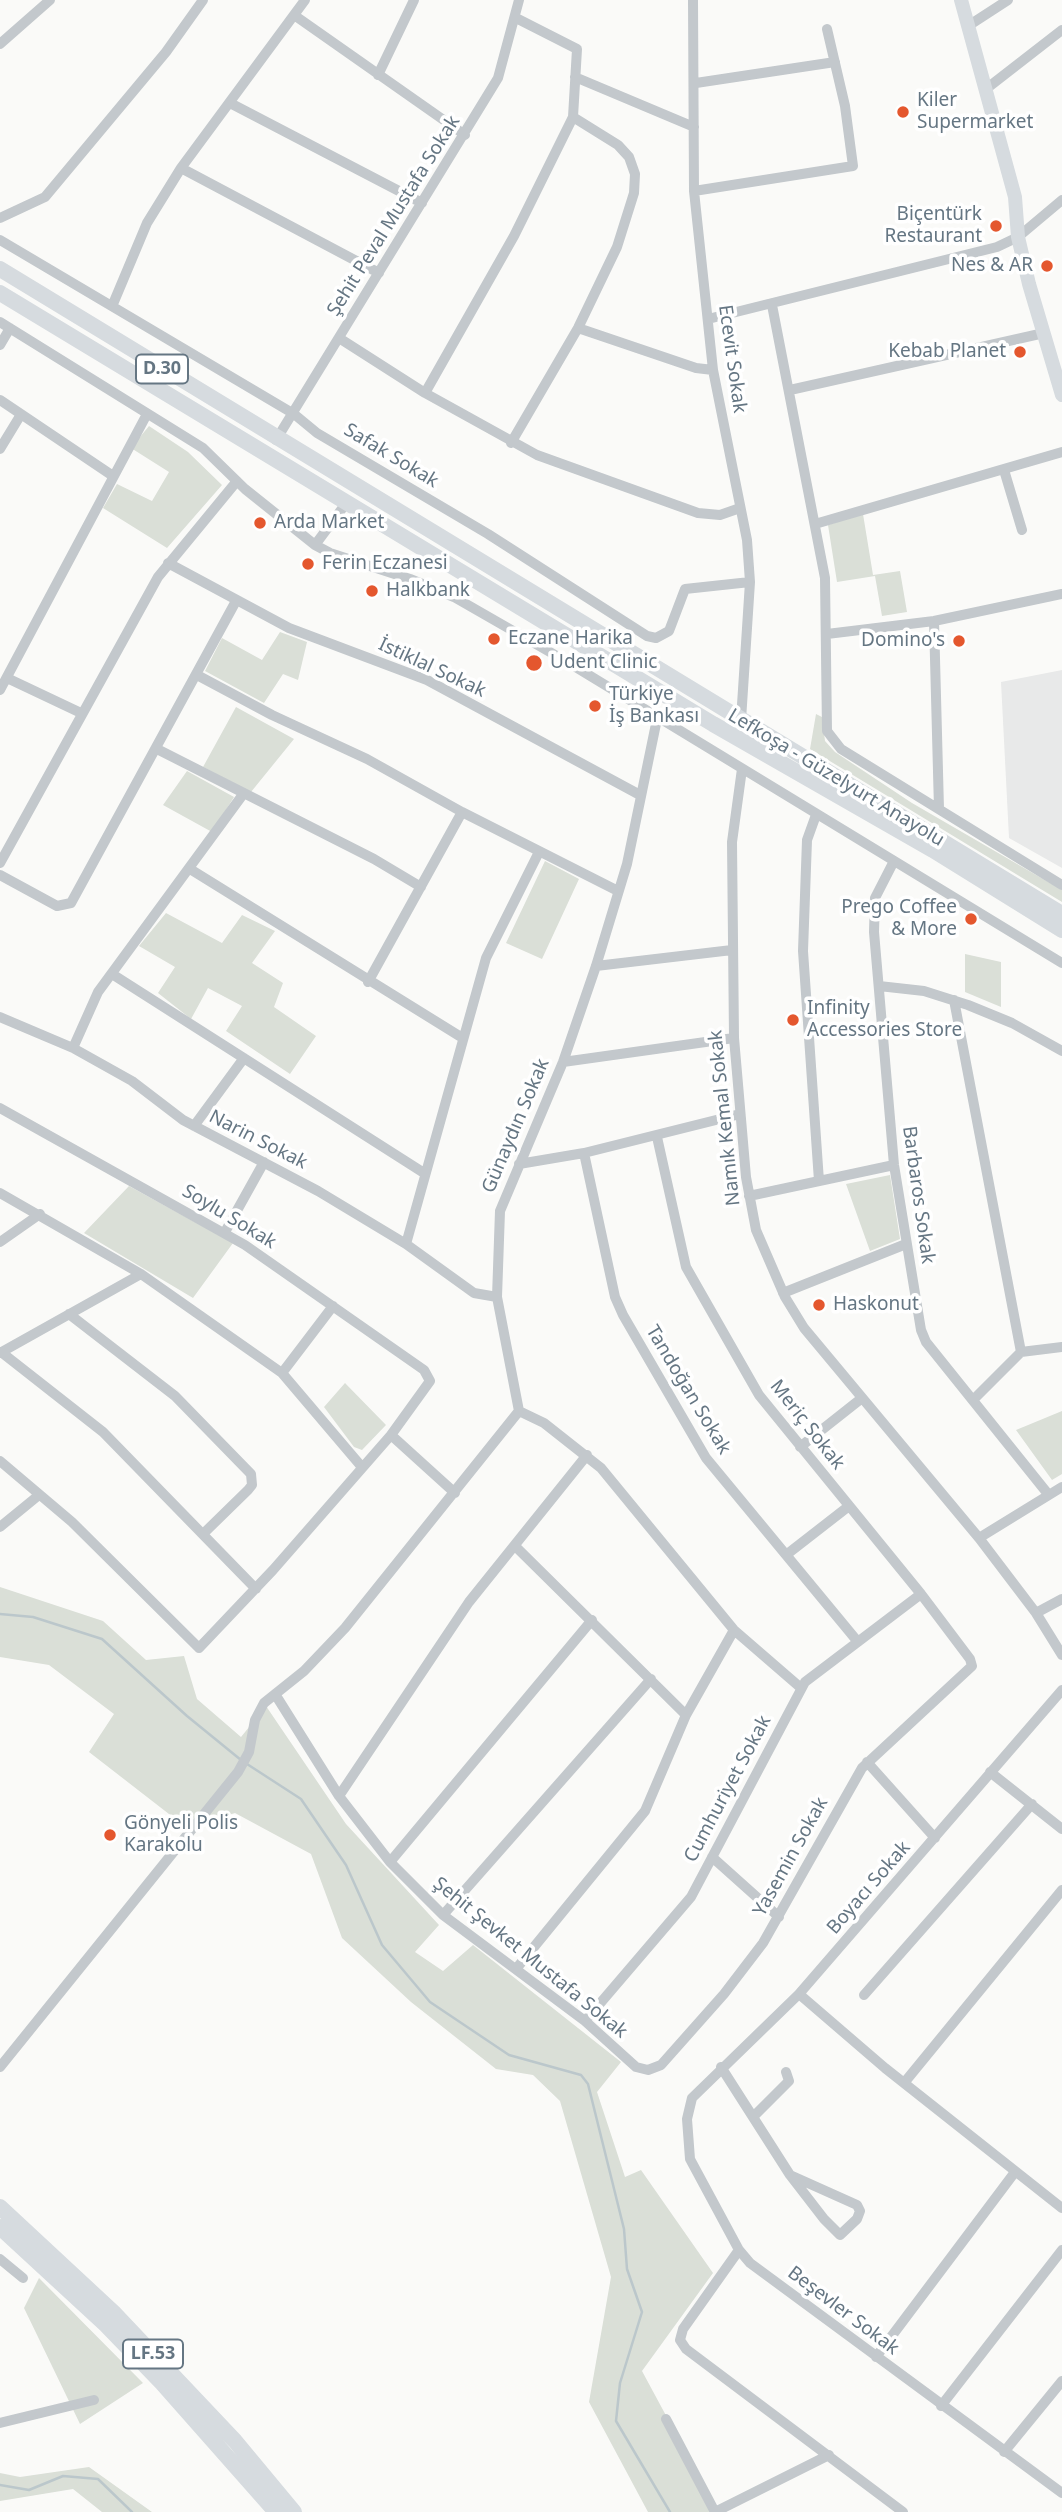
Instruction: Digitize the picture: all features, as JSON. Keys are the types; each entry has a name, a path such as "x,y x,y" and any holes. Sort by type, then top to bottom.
{"highway":[{"name":"Lefkoşa - Güzelyurt Anayolu","path":"0,269 276,440 1062,914"},
{"name":"Lefkoşa - Güzelyurt Anayolu","path":"0,293 713,724 933,850 1062,930"},
{"name":"LF.53","path":"0,2207 113,2312 235,2441 294,2512"},
{"name":"LF.53","path":"0,2227 153,2374 276,2512"}],"main road":[{"path":"961,0 1015,197 1018,237 1044,333 1059,369 1062,395"}],"street":[{"path":"0,44 50,0"},
{"path":"0,218 45,197 166,52 203,0"},
{"path":"113,304 147,223 181,168 305,0"},
{"path":"378,75 414,0"},
{"name":"Şehit Peval Mustafa Sokak","path":"276,440 498,78 519,0"},
{"name":"Ecevit Sokak","path":"694,0 694,191 713,369 740,508 750,582 741,720"},
{"path":"968,26 1008,0"},
{"path":"294,15 465,135"},
{"path":"425,393 514,236 573,117 577,50 516,18"},
{"path":"694,191 853,166 845,106 827,29"},
{"path":"986,89 1062,30"},
{"path":"696,83 835,62"},
{"path":"575,77 694,127"},
{"path":"230,103 422,203"},
{"path":"511,443 578,328 617,247 634,193 635,174 629,157 618,145 573,117"},
{"path":"181,168 379,273"},
{"path":"708,319 997,247 1018,237 1062,200"},
{"name":"Safak Sokak","path":"0,240 113,304 294,414 317,433 488,534 647,636 656,638 669,631 685,589 750,582"},
{"path":"772,305 825,578 825,722 832,741 1062,885"},
{"path":"0,345 5,325 203,448 237,481 315,545 330,554 410,579 454,597 569,663 1062,963"},
{"path":"578,328 695,368 713,369"},
{"path":"790,390 1044,333"},
{"path":"339,338 425,393 511,443 698,513 719,515 740,508"},
{"path":"0,400 20,416 113,476"},
{"path":"0,690 147,414"},
{"path":"0,449 20,416"},
{"path":"815,524 1062,452"},
{"path":"1004,470 1022,530"},
{"path":"0,863 81,712 167,563 237,481"},
{"path":"315,545 347,502"},
{"name":"İstiklal Sokak","path":"167,563 308,636 427,680 640,796"},
{"path":"827,634 934,621 1062,594"},
{"path":"0,875 62,907 74,899 236,601"},
{"path":"934,621 939,809"},
{"path":"197,675 272,715 367,759 462,812 618,891"},
{"path":"7,678 81,712"},
{"name":"Günaydın Sokak","path":"519,1411 497,1297 500,1211 563,1062 596,966 618,891 657,719"},
{"path":"695,741 713,724"},
{"path":"157,749 421,887"},
{"name":"Namık Kemal Sokak","path":"741,769 732,842 734,1038 749,1196 756,1230 783,1293 804,1328 979,1538 1036,1613 1062,1655"},
{"path":"73,1048 93,999 244,793"},
{"path":"368,982 462,812"},
{"path":"816,815 807,839 803,951 819,1181"},
{"path":"406,1244 461,1037 486,958 539,852"},
{"name":"Barbaros Sokak","path":"894,862 878,891 874,906 894,1165 923,1336 1048,1494"},
{"path":"190,869 368,982 461,1037"},
{"path":"596,966 732,950"},
{"path":"111,974 424,1173"},
{"path":"879,986 924,991 954,1000 1012,1023 1062,1051"},
{"path":"954,1000 1021,1352"},
{"name":"Narin Sokak","path":"0,1017 73,1048 140,1085 194,1126 264,1162 406,1244 474,1293 497,1297"},
{"path":"563,1062 734,1038"},
{"path":"194,1126 244,1058"},
{"name":"Soylu Sokak","path":"0,1108 225,1232 429,1374 427,1389 391,1435"},
{"path":"519,1164 657,1137 740,1114"},
{"name":"Meriç Sokak","path":"657,1137 681,1252 688,1273 759,1395 921,1594 971,1659 972,1666"},
{"name":"Tandoğan Sokak","path":"584,1153 620,1309 698,1446 858,1642"},
{"path":"225,1232 264,1162"},
{"path":"749,1196 894,1165"},
{"path":"0,1193 141,1274 282,1373 361,1466"},
{"path":"0,1242 40,1214"},
{"path":"783,1293 906,1244"},
{"path":"141,1274 0,1352 103,1432 256,1589"},
{"path":"282,1373 333,1306"},
{"path":"69,1314 175,1396 251,1474 251,1487 204,1533"},
{"path":"973,1400 1021,1352 1062,1347"},
{"path":"800,1447 862,1398"},
{"path":"0,2067 238,1772 249,1752 258,1712 275,1694 304,1671 345,1628 519,1411 544,1423 587,1455 610,1478 734,1630 802,1688"},
{"path":"0,1461 72,1522 194,1646 204,1645 391,1435 455,1493"},
{"path":"339,1796 469,1602 587,1455"},
{"path":"979,1538 1062,1486"},
{"path":"0,1527 39,1495"},
{"path":"786,1555 849,1506"},
{"path":"515,1546 686,1715"},
{"name":"Cumhuriyet Sokak","path":"585,2021 683,1907 802,1688 814,1673 921,1594"},
{"path":"1036,1613 1062,1599"},
{"path":"390,1862 592,1620"},
{"path":"516,1969 645,1811 686,1715 734,1630"},
{"name":"Yasemin Sokak","path":"648,2070 661,2065 724,1994 779,1917 851,1784 867,1762 972,1666"},
{"path":"443,1915 651,1679"},
{"name":"Boyacı Sokak","path":"692,2098 799,1994 1062,1690"},
{"name":"Şehit Şevket Mustafa Sokak","path":"275,1694 339,1796 390,1862 443,1915 585,2021 636,2067 648,2070"},
{"path":"867,1762 935,1838"},
{"path":"990,1772 1062,1829"},
{"path":"864,1995 1032,1804"},
{"path":"712,1857 779,1917"},
{"path":"904,2083 1062,1890"},
{"path":"799,1994 904,2083 1062,2208"},
{"path":"721,2067 790,2175 824,2219 840,2235 857,2219 860,2211 857,2205 790,2175"},
{"path":"754,2116 789,2081 786,2072"},
{"name":"Beşevler Sokak","path":"692,2098 687,2119 689,2155 739,2250 750,2263 1062,2493"},
{"path":"876,2357 1015,2172"},
{"path":"739,2250 684,2329 680,2340 686,2349 903,2512"},
{"path":"941,2406 1062,2250"},
{"path":"0,2259 23,2278"},
{"path":"1004,2452 1062,2381"},
{"path":"0,2423 94,2400"},
{"path":"666,2419 715,2512 829,2455"}],"shaded area":[{"path":"149,426 188,452 222,485 167,548 103,508 117,484 152,501 169,472 131,448"},
{"path":"863,514 873,575 900,571 907,612 882,616 875,576 837,582 828,525"},
{"path":"280,632 307,642 298,680 283,674 264,703 205,671 222,638 262,660"},
{"path":"1062,670 1062,868 1009,838 1001,682"},
{"path":"236,707 294,739 251,792 203,767"},
{"path":"816,714 822,717 825,741 835,752 912,803 1062,890 1062,902 810,749"},
{"path":"187,771 234,797 212,832 163,805"},
{"path":"545,861 579,879 542,959 506,943"},
{"path":"166,913 222,943 242,915 275,931 252,963 283,983 274,1007 316,1036 290,1074 226,1031 242,1006 208,988 191,1019 158,993 175,967 139,946"},
{"path":"965,954 1001,962 1001,1007 965,992"},
{"path":"890,1175 900,1239 870,1251 846,1184"},
{"path":"129,1186 233,1243 193,1298 84,1233"},
{"path":"345,1383 386,1425 362,1450 354,1447 324,1407"},
{"path":"1062,1411 1062,1474 1052,1480 1016,1430"},
{"path":"0,1587 103,1621 146,1660 184,1656 197,1699 241,1737 266,1706 346,1824 439,1925 415,1952 443,1971 473,1945 621,2062 597,2092 625,2177 641,2170 713,2273 642,2371 718,2512 648,2512 589,2402 611,2277 560,2101 533,2075 496,2069 411,2002 342,1938 311,1854 235,1813 187,1828 89,1752 114,1714 49,1665 0,1657"},
{"path":"39,2278 143,2383 80,2424 24,2308"},
{"path":"89,2467 152,2512 102,2512 73,2489 0,2501 0,2473 20,2477"}],"waterway":[{"path":"0,1614 33,1617 102,1639 187,1716 241,1760"},
{"path":"247,1764 301,1799 346,1865 382,1945 430,2002 509,2055 581,2075 588,2084 624,2229 627,2269 642,2312 620,2383 616,2421 670,2512"},
{"path":"0,2485 29,2490 63,2476 98,2479 132,2512"}],"place":[{"name":"Kiler Supermarket","path":"903,112"},
{"name":"Biçentürk Restaurant","path":"996,226"},
{"name":"Nes & AR","path":"1047,266"},
{"name":"Kebab Planet","path":"1020,352"},
{"name":"Arda Market","path":"260,523"},
{"name":"Ferin Eczanesi","path":"308,564"},
{"name":"Halkbank","path":"372,591"},
{"name":"Eczane Harika","path":"494,639"},
{"name":"Domino's","path":"959,641"},
{"name":"Udent Clinic","path":"534,663"},
{"name":"Türkiye İş Bankası","path":"595,706"},
{"name":"Prego Coffee & More","path":"971,919"},
{"name":"Infinity Accessories Store","path":"793,1020"},
{"name":"Haskonut","path":"819,1305"},
{"name":"Gönyeli Polis Karakolu","path":"110,1835"}]}
